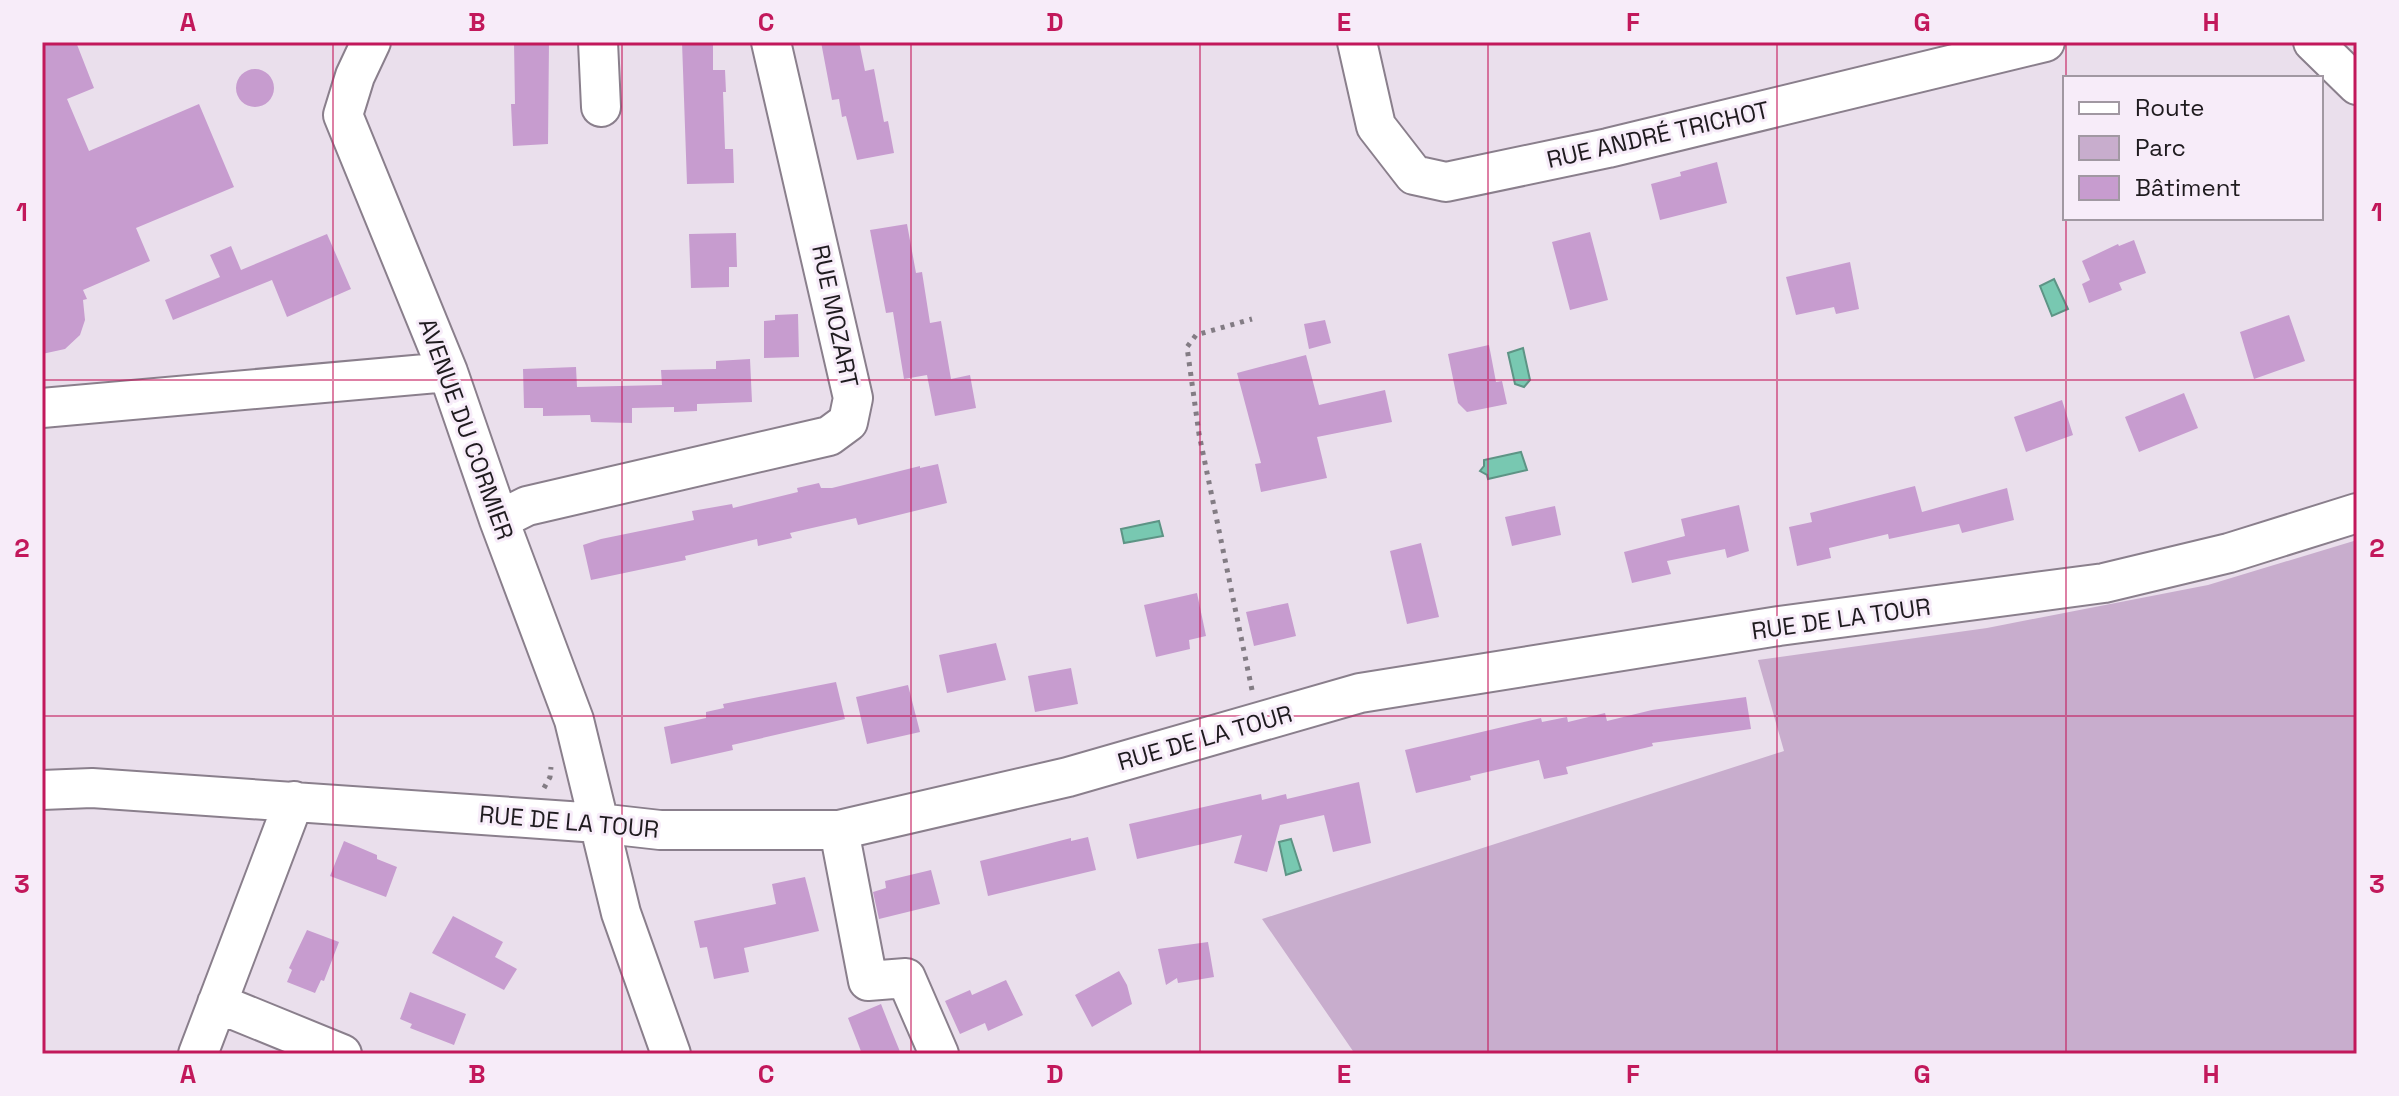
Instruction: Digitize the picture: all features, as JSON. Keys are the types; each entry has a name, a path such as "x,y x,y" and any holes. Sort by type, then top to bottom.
{"street":[{"name":"AVENUE DU CORMIER","path":"371,42 355,76 343,115 448,372 499,520 578,730 621,913 671,1054"},
{"path":"598,42 601,107"},
{"name":"RUE MOZART","path":"499,520 527,506 829,436 848,422 853,398 771,42"},
{"name":"RUE ANDRÉ TRICHOT","path":"1357,42 1376,126 1414,175 1446,182 1608,148 2045,42"},
{"path":"2313,42 2357,85"},
{"path":"42,408 448,372"},
{"name":"RUE DE LA TOUR","path":"42,790 92,788 294,801 660,830 839,830 1068,777 1376,691 1779,626 2104,583 2229,553 2357,513"},
{"path":"198,1054 294,801"},
{"path":"839,830 868,981 906,978 939,1054"},
{"path":"217,1003 342,1054"}],"path":[{"path":"1252,319 1196,335 1187,347 1199,434 1258,723"},
{"path":"516,817 510,800 535,797 545,787 550,777 551,756"}],"green space":[{"path":"2357,540 2357,1054 1355,1054 1262,919 1784,751 1758,660 1987,628 2208,585"}],"shaded area":[{"path":"2054,279 2068,309 2052,316 2040,286"},
{"path":"1523,348 1530,380 1524,387 1515,384 1508,353"},
{"path":"1521,452 1527,470 1488,479 1480,471 1484,460"},
{"path":"1159,521 1163,536 1124,543 1121,529"},
{"path":"1291,839 1301,870 1286,875 1279,842"}],"building":[{"path":"42,42 76,42 94,88 67,99 89,151 199,104 234,187 136,228 150,261 83,290 87,299 83,300 85,320 80,335 65,349 42,354"},
{"path":"514,42 549,42 548,144 513,146 511,104 515,104"},
{"path":"682,42 713,42 713,70 725,70 725,149 733,149 734,183 687,184"},
{"path":"821,42 859,42 865,71 874,69 884,122 888,121 894,153 857,160 839,99 832,100"},
{"path":"255,69 268,75 274,88 268,101 255,107 242,101 236,88 242,75"},
{"path":"1717,162 1727,203 1660,220 1651,184"},
{"path":"907,224 916,273 922,272 930,323 941,321 951,379 970,375 976,408 935,416 927,375 904,379 893,312 886,313 870,230"},
{"path":"1590,232 1608,300 1570,310 1552,242"},
{"path":"736,233 737,267 729,267 729,287 691,288 689,234"},
{"path":"327,234 351,289 287,317 272,280 173,320 165,300 220,277 210,255 231,246 241,270"},
{"path":"2134,240 2146,273 2119,283 2122,290 2089,303 2082,284 2090,280 2082,261"},
{"path":"1850,262 1859,309 1836,314 1834,307 1796,315 1786,277"},
{"path":"798,314 799,357 764,358 764,321 775,320 775,315"},
{"path":"2289,315 2305,361 2254,379 2240,332"},
{"path":"1325,320 1331,343 1309,349 1304,324"},
{"path":"1489,345 1496,382 1502,381 1507,404 1467,412 1458,403 1448,354"},
{"path":"1306,355 1319,405 1385,390 1392,422 1317,437 1327,478 1261,492 1255,464 1261,463 1237,373"},
{"path":"750,359 752,402 697,404 697,411 674,412 674,407 632,408 632,423 591,422 590,415 543,416 543,408 524,408 523,369 576,367 577,387 662,385 661,370 716,369 716,361"},
{"path":"2184,393 2198,428 2139,452 2125,417"},
{"path":"2062,400 2073,435 2026,452 2014,417"},
{"path":"938,464 947,503 858,525 856,518 790,533 792,538 758,546 757,539 685,556 686,560 591,580 583,545 694,520 692,511 732,504 733,508 798,492 797,488 819,483 821,488 832,488"},
{"path":"1915,486 1922,512 2007,488 2014,520 1962,533 1959,524 1889,539 1888,534 1829,548 1831,558 1797,566 1789,527 1812,522 1810,513"},
{"path":"1739,505 1749,551 1727,558 1725,549 1667,561 1671,574 1632,583 1624,552 1685,536 1681,519"},
{"path":"1555,506 1561,535 1512,546 1505,517"},
{"path":"1421,543 1439,617 1407,624 1390,551"},
{"path":"1197,593 1206,636 1189,640 1190,649 1156,657 1144,605"},
{"path":"1288,603 1296,636 1254,646 1246,612"},
{"path":"996,643 1006,680 947,693 939,655"},
{"path":"1071,668 1078,704 1035,712 1028,676"},
{"path":"836,682 845,719 732,745 733,750 671,764 664,727 706,718 706,712 724,708 723,704"},
{"path":"908,685 920,732 867,744 856,697"},
{"path":"1746,697 1751,729 1652,743 1653,746 1566,767 1568,774 1544,779 1539,760 1470,776 1471,780 1416,793 1405,750 1541,718 1542,722 1567,717 1568,722 1605,713 1607,721 1652,710"},
{"path":"1359,782 1371,843 1333,852 1324,815 1280,825 1267,872 1234,863 1242,835 1137,859 1129,824 1261,794 1262,800 1286,794 1287,799"},
{"path":"1088,837 1096,870 988,896 980,861 1071,838 1071,841"},
{"path":"344,841 397,867 386,897 330,876"},
{"path":"931,870 940,904 879,919 873,892 886,888 885,881"},
{"path":"805,877 819,931 744,948 749,972 714,979 707,947 700,948 694,921 776,904 772,884"},
{"path":"453,916 503,942 495,957 517,969 504,990 432,953"},
{"path":"307,930 339,942 324,981 321,980 315,993 287,982 292,970 289,968"},
{"path":"1208,942 1214,977 1178,983 1177,978 1166,985 1158,949"},
{"path":"1119,971 1132,1004 1092,1027 1075,995"},
{"path":"1006,980 1023,1015 988,1031 985,1023 960,1034 945,1001 970,990 972,995"},
{"path":"410,992 466,1014 454,1045 410,1028 412,1024 400,1019"},
{"path":"881,1004 901,1054 862,1054 848,1018"}]}
